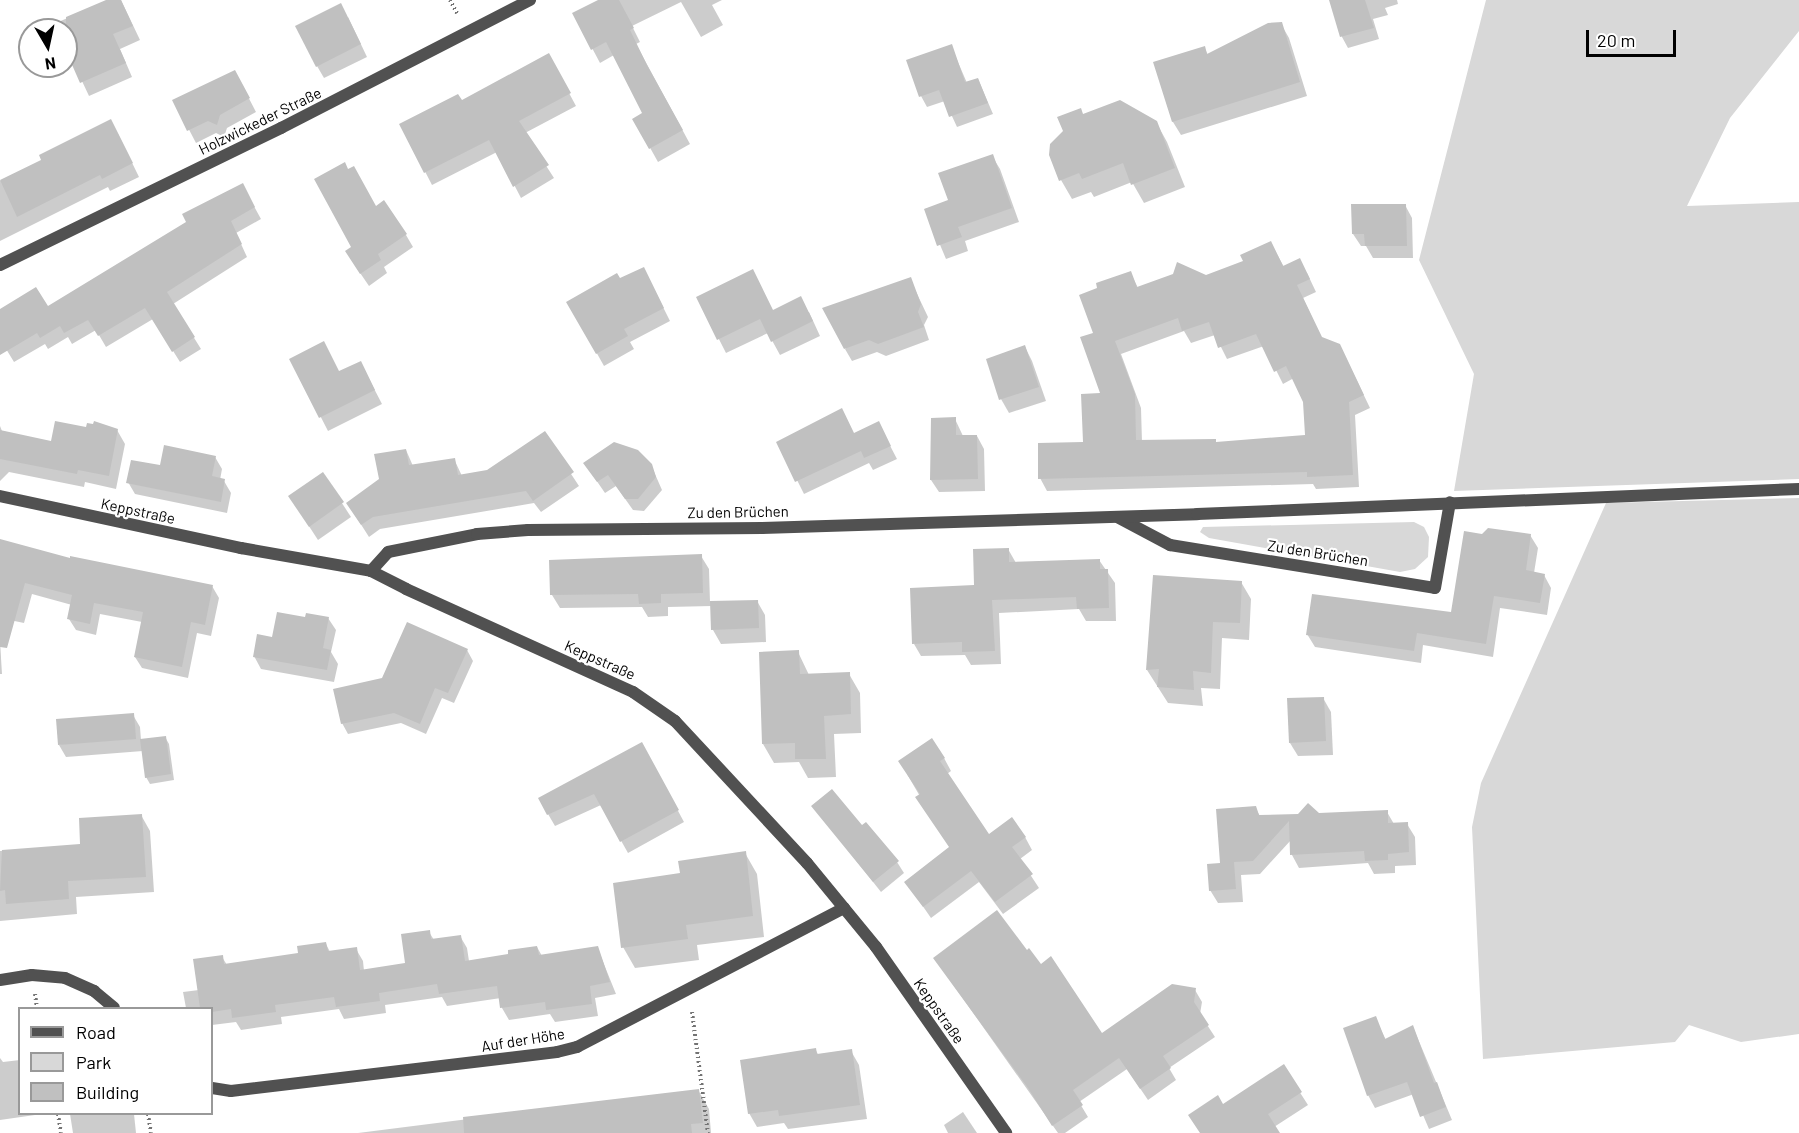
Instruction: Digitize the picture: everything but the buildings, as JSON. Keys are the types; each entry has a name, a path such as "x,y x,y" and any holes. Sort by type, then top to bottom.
{"street":[{"name":"Holzwickeder Straße","path":"0,265 272,133 530,0"},
{"name":"Zu den Brüchen","path":"371,571 388,552 477,534 528,530 762,528 1117,517 1799,489"},
{"name":"Keppstraße","path":"0,496 241,548 371,571 633,692 675,721 807,862 876,946 1006,1133"},
{"name":"Zu den Brüchen","path":"1117,517 1170,545 1435,588 1450,502"},
{"name":"Auf der Höhe","path":"213,1088 231,1092 557,1052 577,1047 844,908"},
{"path":"0,980 32,975 65,978 94,991 113,1007"}],"path":[{"path":"689,989 708,1133"},
{"path":"58,1115 61,1133"},
{"path":"148,1115 151,1133"}],"green space":[{"path":"1486,0 1799,0 1799,31 1730,118 1687,206 1799,202 1799,479 1454,491 1474,374 1419,260"},
{"path":"1799,498 1799,1034 1741,1042 1689,1025 1675,1042 1483,1059 1472,827 1481,783 1606,503"},
{"path":"1414,522 1424,527 1429,537 1428,557 1415,569 1400,572 1209,538 1200,532 1203,527"}]}
